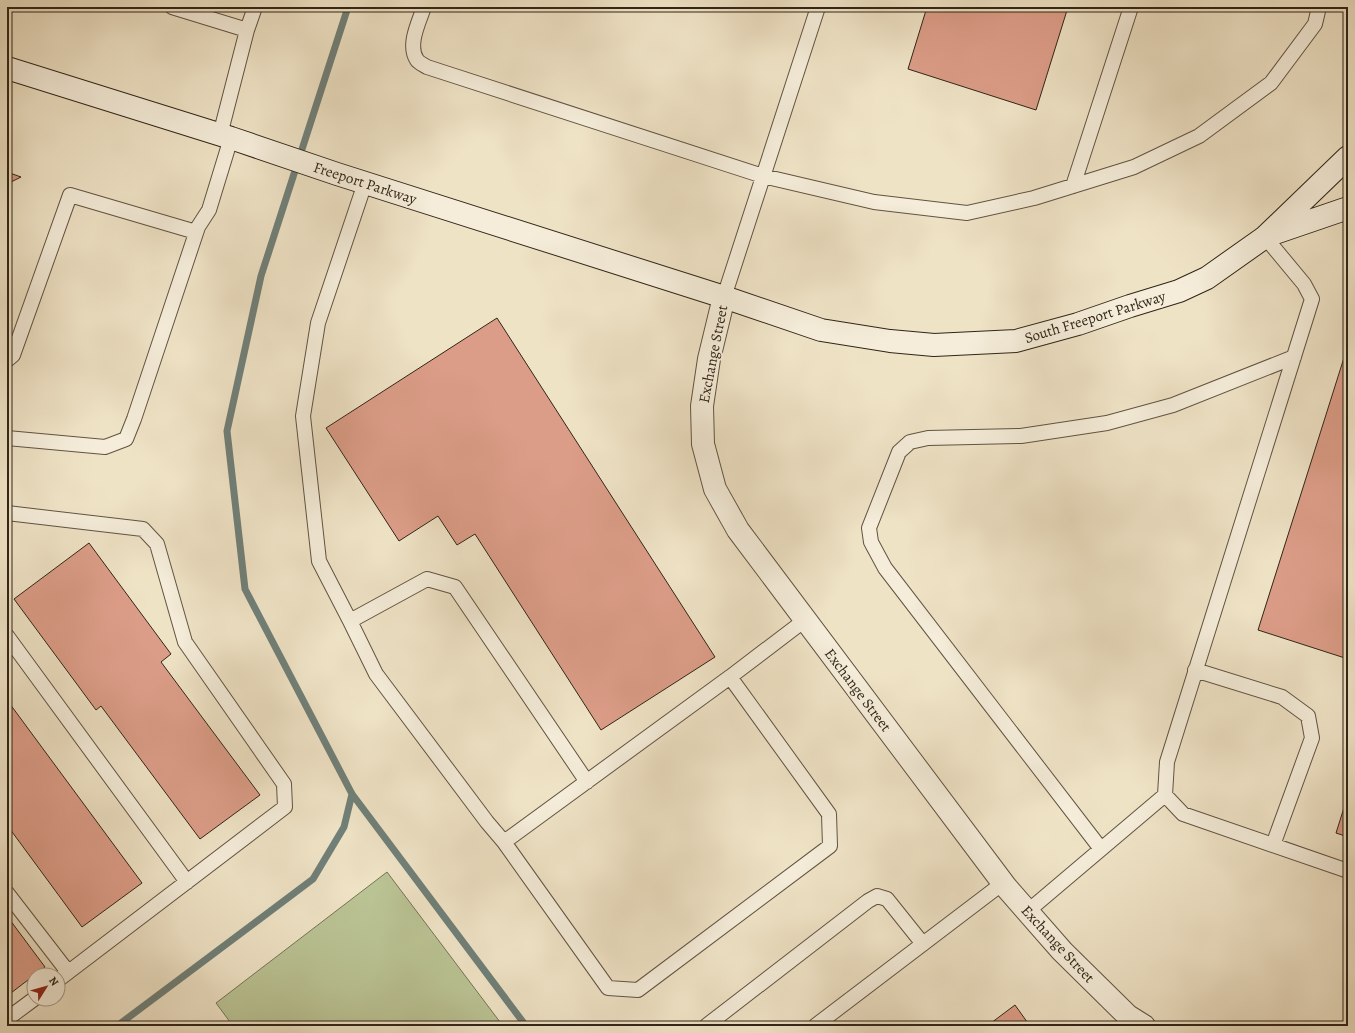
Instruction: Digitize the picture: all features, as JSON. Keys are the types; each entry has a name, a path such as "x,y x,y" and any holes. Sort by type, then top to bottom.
{"main road":[{"name":"Freeport Parkway","path":"7,68 724,296"},
{"path":"1265,237 1348,157"},
{"path":"1265,237 1348,208"},
{"name":"South Freeport Parkway","path":"724,296 821,330 890,341 934,345 1016,341 1078,324 1179,291 1207,278 1265,237"},
{"name":"Exchange Street","path":"724,296 709,359 702,406 703,444 715,490 738,530 1003,884 1062,951 1128,1016 1144,1026"}],"lane":[{"path":"172,7 246,30"},
{"path":"7,438 105,447 126,439 134,420 196,232 209,210 246,30 255,7"},
{"path":"424,7 413,39 413,50 417,60 427,68 764,176 874,202 968,213 1034,198 1134,167 1199,136 1271,82 1315,24 1319,7"},
{"path":"724,296 818,7"},
{"path":"1073,186 1131,7"},
{"path":"365,183 318,323 303,416 319,561 376,674 487,822 504,842 608,988 638,990 830,846 829,814 730,677"},
{"path":"7,360 12,355 70,195 196,232"},
{"path":"1265,237 1304,284 1312,299 1166,762 1165,795 1183,814 1348,871"},
{"path":"1101,849 886,568 871,542 869,528 899,452 910,442 928,438 1021,436 1107,423 1173,405 1294,357"},
{"path":"7,513 143,529 157,544 184,642 284,784 285,807 66,974"},
{"path":"350,621 427,579 455,587 587,782"},
{"path":"504,842 730,677 805,620"},
{"path":"7,636 187,882"},
{"path":"1195,670 1282,697 1308,716 1312,738 1273,845"},
{"path":"1028,911 1165,795"},
{"path":"815,1026 1003,884"},
{"path":"7,893 57,967"},
{"path":"706,1026 868,901 877,896 887,899 923,944"},
{"path":"7,1019 26,1005"}],"green space":[{"path":"387,872 503,1026 233,1026 216,1003"}],"building":[{"path":"927,7 1068,7 1036,110 908,69"},
{"path":"7,172 21,177 7,184"},
{"path":"497,318 715,657 601,730 475,534 457,545 438,516 399,541 326,428"},
{"path":"1348,345 1348,659 1258,630"},
{"path":"89,543 171,654 161,662 260,795 200,839 101,706 96,710 14,599"},
{"path":"7,700 142,883 82,927 7,825"},
{"path":"1348,795 1348,837 1336,833"},
{"path":"7,916 45,967 26,967 26,982 7,996"},
{"path":"1015,1005 1030,1026 987,1026"}],"waterway":[{"path":"348,7 261,276 227,431 245,589 352,794 526,1026"},
{"path":"117,1026 313,879 344,827 352,794"}]}
